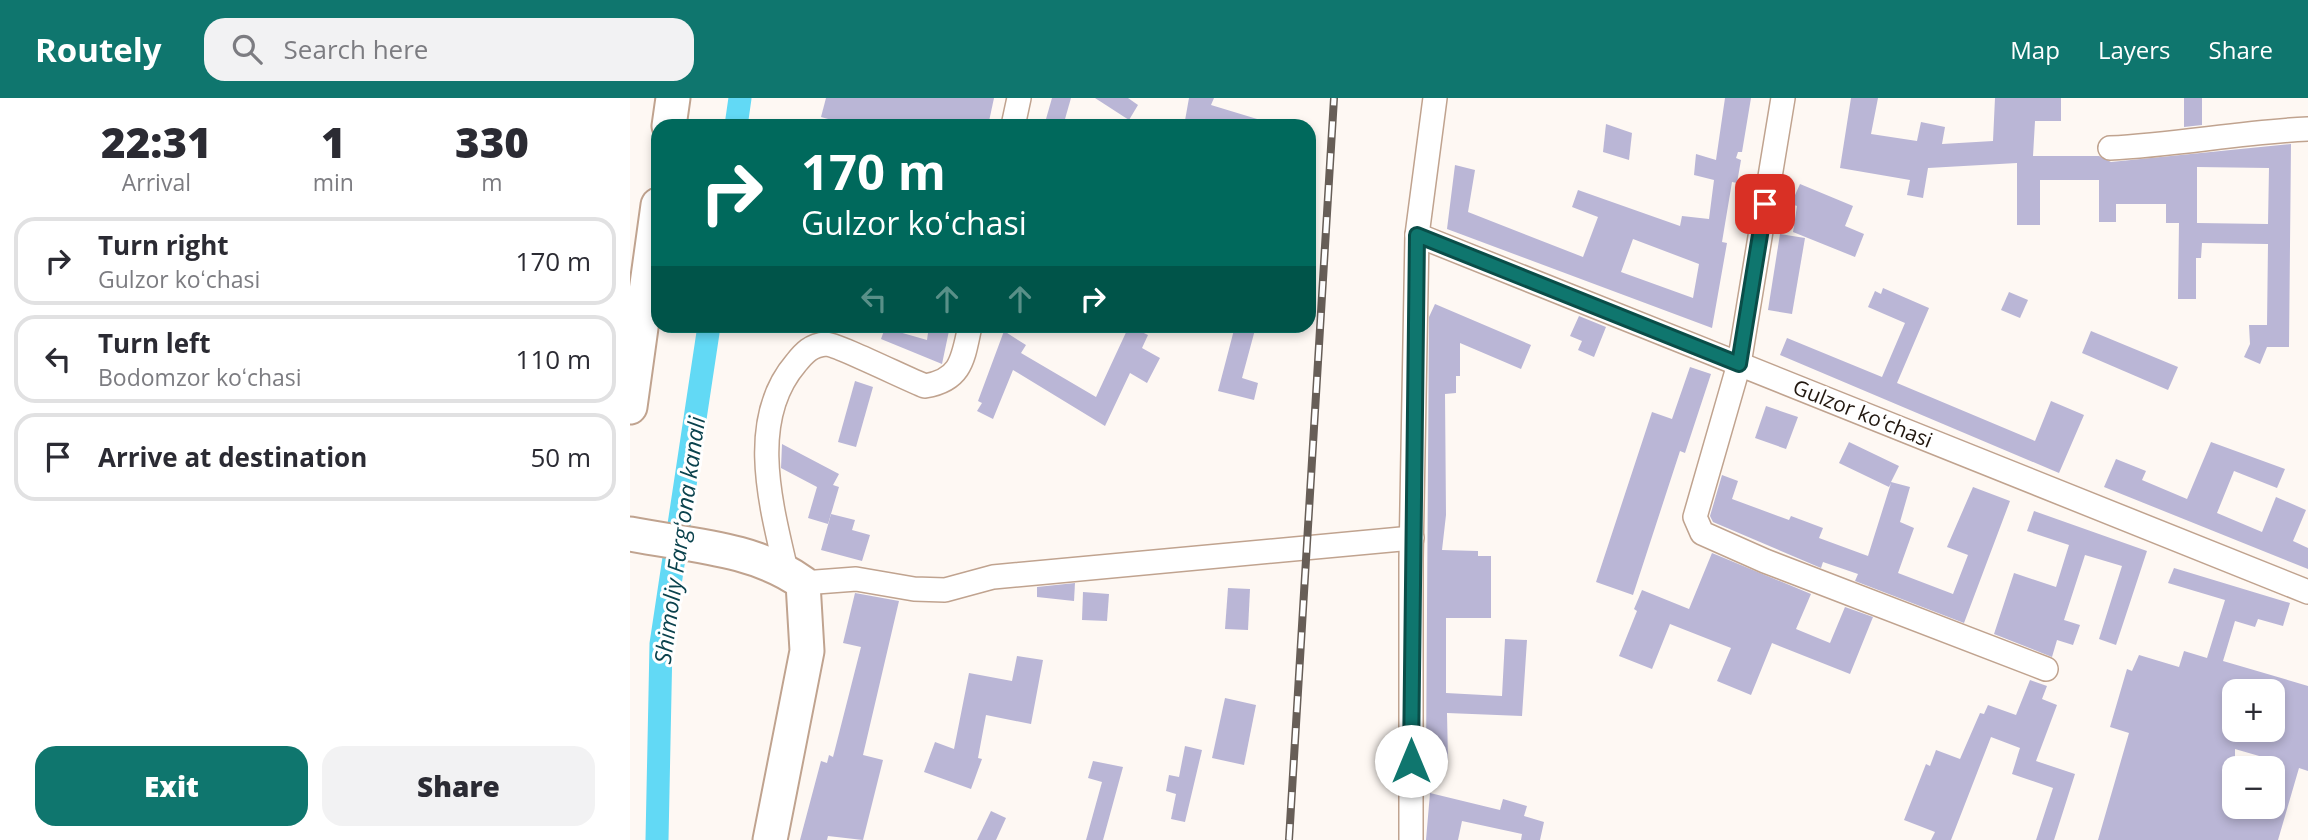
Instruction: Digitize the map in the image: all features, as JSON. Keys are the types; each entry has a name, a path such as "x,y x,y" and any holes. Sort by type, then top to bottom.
{"main road":[{"path":"670,119 673,98"},
{"path":"630,407 651,256"},
{"path":"630,534 750,557 795,576 807,651 770,840"}],"street":[{"path":"1014,119 1019,98"},
{"path":"1411,840 1417,235 1435,98"},
{"path":"1783,98 1739,364 1695,517 1702,533 1765,561 2046,669"},
{"path":"2110,148 2168,145 2247,131 2308,129"},
{"name":"Gulzor koʻchasi","path":"1417,235 2308,592"},
{"path":"969,333 965,352 954,377 940,384 925,386 828,344 808,348 783,378 765,453 771,505 795,576 856,579 914,589 945,590 993,577 1412,538"}],"building":[{"path":"826,98 994,98 990,119 821,117"},
{"path":"1052,98 1071,98 1065,119 1046,119"},
{"path":"1095,98 1128,98 1138,105 1127,119"},
{"path":"1189,98 1214,98 1211,105 1257,119 1185,119"},
{"path":"1725,98 1751,98 1742,152 1738,152 1736,158 1741,160 1737,183 1732,182 1722,242 1727,243 1712,328 1447,229 1455,165 1475,170 1468,212 1583,257 1598,217 1572,207 1578,190 1680,226 1682,216 1709,219 1714,180 1694,175 1696,154 1716,160","holes":["1633,239 1699,264 1693,298 1621,272"]},
{"path":"1851,98 1878,98 1871,134 1917,141 1921,122 1945,127 1942,144 1993,141 1995,98 2061,98 2061,121 2035,121 2033,156 2099,156 2111,162 2291,144 2289,347 2267,347 2260,364 2244,357 2250,344 2249,325 2267,325 2268,244 2202,243 2201,258 2196,258 2196,299 2178,299 2179,223 2166,223 2166,204 2116,204 2116,222 2099,222 2099,180 2040,180 2040,225 2017,225 2017,163 1928,168 1923,198 1907,195 1910,180 1840,168","holes":["2197,167 2269,168 2268,224 2197,223"]},
{"path":"2184,98 2202,98 2202,125 2184,127"},
{"path":"1606,124 1632,133 1629,160 1603,152"},
{"path":"1800,184 1853,206 1845,226 1864,234 1855,257 1793,232 1797,206 1791,204"},
{"path":"1780,234 1805,238 1792,314 1768,310"},
{"path":"1883,288 1929,308 1897,383 2035,441 2051,401 2084,415 2059,473 1780,355 1787,338 1882,377 1905,323 1868,307 1875,291 1881,294"},
{"path":"2009,292 2028,300 2020,318 2001,310"},
{"path":"1435,304 1531,345 1521,369 1460,343 1460,376 1456,376 1456,393 1445,394 1446,515 1442,550 1478,551 1478,556 1491,556 1491,618 1446,618 1446,693 1502,696 1505,639 1527,640 1522,716 1447,713 1448,760 1426,759 1429,317"},
{"path":"1579,316 1606,327 1594,357 1578,350 1582,341 1570,336"},
{"path":"2091,331 2178,367 2168,390 2082,353"},
{"path":"883,333 902,333 927,340 928,333 949,333 942,364 881,339"},
{"path":"1003,333 1026,345 1021,353 1096,397 1126,333 1148,335 1142,348 1160,358 1147,383 1130,373 1105,426 1013,370 993,419 977,411 982,403 978,401"},
{"path":"1233,333 1254,333 1242,378 1258,383 1254,400 1218,391"},
{"path":"1690,367 1711,374 1685,453 1680,451 1633,595 1596,582 1652,412 1672,419"},
{"path":"855,381 873,387 856,447 838,442"},
{"path":"1766,406 1798,417 1786,449 1755,438"},
{"path":"1849,442 1899,466 1891,482 1910,487 1900,522 1914,528 1898,573 1953,594 1968,555 1947,547 1973,487 2010,501 1964,623 1855,581 1858,574 1823,562 1821,568 1713,522 1710,516 1722,475 1738,481 1732,499 1789,520 1791,516 1823,528 1819,538 1868,556 1891,483 1889,487 1839,463"},
{"path":"2211,442 2285,469 2277,488 2234,471 2217,513 2262,532 2276,497 2306,510 2293,541 2308,548 2308,569 2104,487 2116,459 2146,471 2142,480 2187,499"},
{"path":"782,444 839,474 833,485 839,487 828,524 808,518 817,487 781,468"},
{"path":"2034,511 2147,551 2116,645 2099,639 2122,566 2085,555 2064,620 2080,625 2073,645 2057,640 2052,657 1994,634 2014,573 2056,587 2069,545 2027,531"},
{"path":"831,514 855,520 852,530 870,535 862,561 821,550"},
{"path":"1712,553 1811,594 1796,629 1830,643 1845,607 1873,617 1850,674 1772,643 1751,695 1717,681 1731,648 1670,624 1652,669 1619,656 1637,611 1634,609 1642,590 1689,609"},
{"path":"2174,568 2290,603 2283,626 2258,619 2255,627 2235,621 2223,661 2284,679 2222,679 2222,742 2285,742 2285,679 2308,686 2308,771 2299,768 2285,816 2285,756 2259,756 2235,749 2235,756 2222,756 2222,819 2284,819 2278,840 2098,840 2129,733 2110,727 2127,669 2132,671 2139,655 2179,667 2184,651 2207,658 2225,600 2168,583"},
{"path":"1075,583 1074,601 1037,597 1037,587"},
{"path":"1228,588 1250,589 1248,630 1225,629"},
{"path":"1083,592 1109,594 1107,621 1082,620"},
{"path":"855,593 899,601 863,755 883,760 863,840 828,836 827,840 800,840 821,761 827,763 829,755 833,757 861,647 843,643"},
{"path":"1017,656 1043,660 1031,724 986,715 978,758 982,759 971,789 924,772 935,742 954,749 969,673 1012,681"},
{"path":"2030,680 2047,686 2042,699 2057,705 2036,761 2075,774 2054,840 2036,840 2053,788 2012,774 2020,748 1991,737 1951,840 1931,840 1935,832 1904,820 1926,764 1930,766 1936,750 1960,759 1980,713 1984,714 1988,705 2016,715"},
{"path":"1225,698 1256,705 1244,765 1212,758"},
{"path":"1185,746 1202,750 1185,822 1171,819 1176,794 1166,791 1169,775 1179,777"},
{"path":"1093,761 1123,767 1103,840 1086,840 1102,782 1088,778"},
{"path":"1430,793 1500,810 1503,799 1527,806 1524,816 1544,822 1540,840 1521,840 1522,834 1462,821 1458,840 1426,840"},
{"path":"991,811 1006,818 996,840 977,840"}],"waterway":[{"name":"Shimoliy Fargʻona kanali","path":"737,119 740,98"},
{"name":"Shimoliy Fargʻona kanali","path":"657,840 661,644 708,333"}],"railway":[{"path":"1289,840 1334,98"}],"route":[{"path":"1411,761 1411,559 1417,235 1739,364 1765,204"}]}
